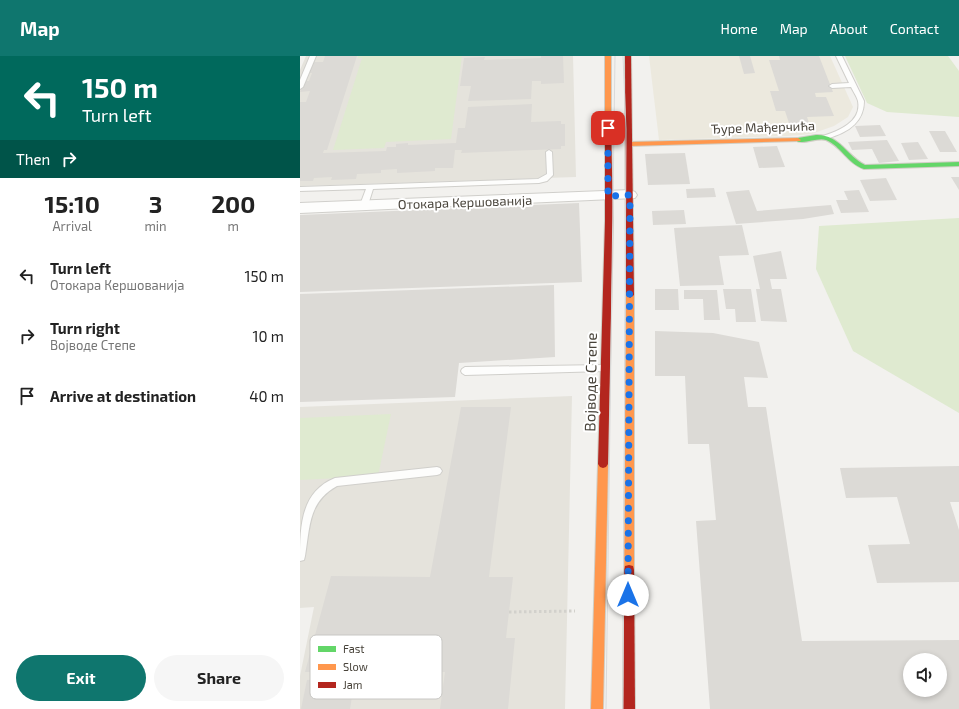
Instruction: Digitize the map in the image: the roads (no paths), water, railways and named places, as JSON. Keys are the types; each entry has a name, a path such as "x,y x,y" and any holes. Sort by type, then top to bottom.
{"main road":[{"name":"Војводе Степе","path":"597,709 608,196 608,56"},
{"path":"628,56 630,195 629,709"},
{"name":"Ђуре Мађерчића","path":"629,144 801,140 826,137 837,144 853,162 864,167 959,164"}],"street":[{"name":"Отокара Кершованија","path":"300,208 630,195"}],"lane":[{"path":"300,86 313,56"},
{"path":"826,137 844,130 860,114 861,101 839,56"},
{"path":"832,86 854,85"},
{"path":"300,189 539,181 550,175 549,152"},
{"path":"364,205 370,186"},
{"path":"465,371 605,368"},
{"path":"300,556 310,502 325,486 335,482 437,471"}],"tram line":[{"path":"606,709 615,56"},
{"path":"623,56 626,129 623,709"}]}
